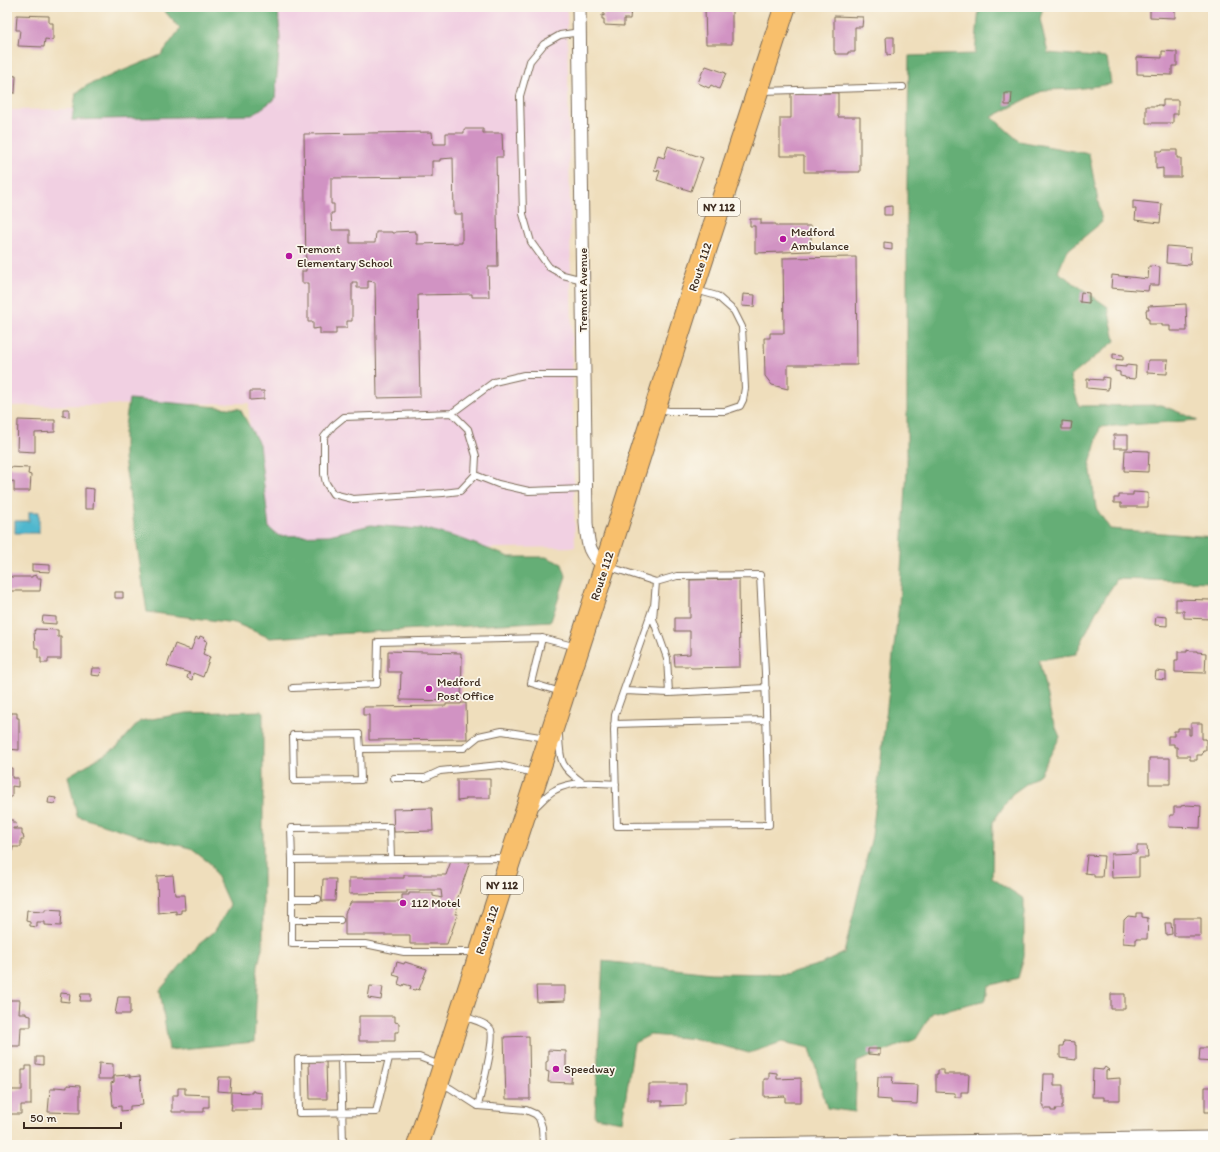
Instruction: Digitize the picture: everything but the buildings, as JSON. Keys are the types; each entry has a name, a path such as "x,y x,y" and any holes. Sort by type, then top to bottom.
{"main road":[{"name":"Route 112","path":"418,1145 785,7"}],"street":[{"name":"Tremont Avenue","path":"579,7 586,523 589,548 593,556 605,565"},
{"path":"734,1145 1213,1138"}],"lane":[{"path":"580,32 560,35 544,44 530,61 520,96 523,214 531,242 549,267 563,275 583,280"},
{"path":"757,92 773,90 903,87"},
{"path":"656,408 669,412 725,411 740,406 743,400 745,388 742,327 734,311 717,296 693,289"},
{"path":"452,413 468,429 476,456 475,475 460,491 353,498 333,494 326,483 324,474 324,437 333,426 344,417 452,413 494,382 524,375 583,375"},
{"path":"475,475 498,484 529,491 585,489"},
{"path":"605,565 656,582 677,576 760,575 766,688 769,825 617,826 615,715 625,691 653,607"},
{"path":"656,582 653,619 668,658 669,694"},
{"path":"293,688 378,684 378,642 542,638 579,647"},
{"path":"542,638 531,683 564,693"},
{"path":"625,691 669,694 766,688"},
{"path":"558,713 560,757 568,772 583,783"},
{"path":"614,724 766,720"},
{"path":"360,749 464,748 478,736 502,731 549,739"},
{"path":"359,734 360,749 361,780 294,781 293,735 359,734"},
{"path":"394,778 425,778 440,772 500,765 538,773"},
{"path":"523,819 554,790 562,786 583,783 616,784"},
{"path":"391,859 390,827 291,828 292,944 364,944 404,952 480,952"},
{"path":"292,860 511,858"},
{"path":"292,899 318,899"},
{"path":"292,920 340,920"},
{"path":"460,1015 487,1026 490,1030 491,1044 478,1106"},
{"path":"389,1058 376,1112 299,1113 298,1059 418,1057 440,1075 450,1088 478,1106 526,1110 535,1114 539,1118 542,1127 543,1145"},
{"path":"341,1058 342,1145"}],"shaded area":[{"name":"Tremont Elementary School","path":"262,7 567,7 575,547 251,551 249,403 7,406 7,110 263,106"}],"green space":[{"path":"161,7 278,7 280,39 275,99 252,115 72,120 76,93 88,85 161,55 180,29"},
{"path":"979,7 1043,7 1040,19 1048,53 1107,58 1111,84 1076,89 1044,90 992,117 1019,141 1089,154 1102,222 1067,251 1058,272 1108,307 1115,341 1070,377 1079,406 1161,405 1198,420 1100,427 1090,464 1096,508 1110,529 1213,537 1213,582 1117,579 1096,612 1076,654 1039,660 1051,716 1060,737 1040,774 1012,794 993,822 992,878 1024,899 1024,957 1018,978 988,986 986,1000 932,1013 916,1039 857,1062 855,1112 827,1108 810,1048 782,1042 749,1053 697,1039 650,1035 634,1043 622,1122 595,1117 603,961 711,973 785,974 821,964 844,953 872,836 899,604 907,469 907,184 909,56 975,54"},
{"path":"129,399 240,409 259,444 269,528 279,536 329,535 371,525 430,530 462,539 509,557 546,557 562,564 566,576 551,621 270,638 235,623 147,612 124,458 124,433"},
{"path":"263,711 263,944 258,965 254,1042 169,1050 160,990 198,945 214,932 230,906 211,864 190,848 137,835 77,816 68,776 117,747 140,721 187,713"}],"water":[{"path":"29,512 39,512 39,533 15,533 15,521 29,521"}],"place":[{"name":"Medford Ambulance","path":"783,239"},
{"name":"Tremont Elementary School","path":"289,256"},
{"name":"Medford Post Office","path":"429,689"},
{"name":"112 Motel","path":"403,903"},
{"name":"Speedway","path":"556,1069"}]}
